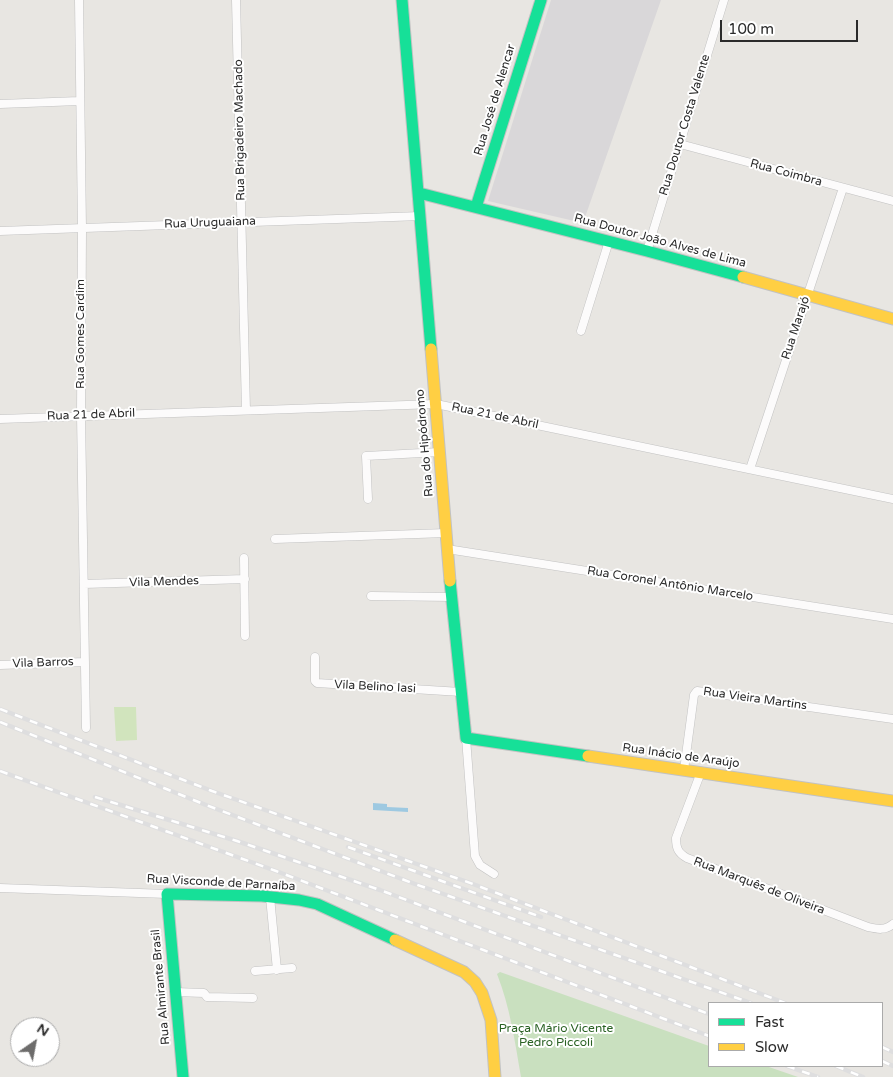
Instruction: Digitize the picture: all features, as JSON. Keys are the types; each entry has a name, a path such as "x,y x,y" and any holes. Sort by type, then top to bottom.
{"street":[{"name":"Rua Gomes Cardim","path":"79,0 82,229 81,415 86,728"},
{"name":"Rua Brigadeiro Machado","path":"236,0 246,410"},
{"name":"Rua do Hipódromo","path":"402,0 475,856 480,865 494,874"},
{"name":"Rua José de Alencar","path":"476,207 541,0"},
{"name":"Rua Doutor Costa Valente","path":"647,251 724,0"},
{"path":"0,104 80,100"},
{"name":"Rua Coimbra","path":"680,144 893,201"},
{"name":"Rua Marajó","path":"750,469 843,188"},
{"name":"Rua Doutor João Alves de Lima","path":"419,193 647,251 893,319"},
{"name":"Rua Uruguaiana","path":"0,231 421,216"},
{"path":"581,331 609,241"},
{"name":"Rua 21 de Abril","path":"0,419 436,404 893,499"},
{"path":"368,499 366,456 440,452"},
{"path":"275,539 446,533"},
{"name":"Rua Coronel Antônio Marcelo","path":"448,549 893,619"},
{"path":"244,558 245,636"},
{"name":"Vila Mendes","path":"84,584 245,579"},
{"path":"371,596 452,597"},
{"name":"Vila Belino Iasi","path":"315,657 315,681 317,683 461,692"},
{"name":"Vila Barros","path":"0,665 85,662"},
{"name":"Rua Vieira Martins","path":"684,770 694,695 697,691 893,719"},
{"name":"Rua Inácio de Araújo","path":"466,738 893,801"},
{"name":"Rua Marquês de Oliveira","path":"701,772 676,838 676,847 682,855 868,927 884,929 889,928 893,924"},
{"name":"Rua Visconde de Parnaíba","path":"0,888 270,897 317,904 464,972 474,980 487,1000 495,1077"},
{"name":"Rua Almirante Brasil","path":"167,894 182,1077"},
{"path":"270,897 277,970"},
{"path":"255,971 292,968"},
{"path":"175,992 204,993 207,997 253,998"}],"shaded area":[{"path":"551,0 661,0 583,223 488,201"}],"green space":[{"path":"114,707 136,707 137,740 116,741"},
{"name":"Praça Mário Vicente Pedro Piccoli","path":"500,972 708,1046 708,1067 769,1067 798,1077 521,1077 509,1012 497,974"}],"water":[{"path":"373,803 387,804 387,807 408,808 408,812 373,810"}],"railway":[{"path":"0,709 212,791 473,884 782,1002"},
{"path":"0,722 206,805 415,884 748,1002"},
{"path":"0,771 276,871 708,1036"},
{"path":"95,797 237,841 380,890 708,1014"},
{"path":"348,847 541,917"},
{"path":"883,1047 893,1052"},
{"path":"883,1061 893,1066"},
{"path":"790,1067 818,1077"},
{"path":"838,1067 863,1077"}],"traffic: fast":[{"path":"402,0 431,349"},
{"path":"476,207 541,0"},
{"path":"419,193 743,277"},
{"path":"450,581 466,738 588,756"},
{"path":"183,1077 167,894 262,896 299,900 317,904 395,940"}],"traffic: slow":[{"path":"743,277 893,319"},
{"path":"431,349 450,581"},
{"path":"588,756 893,801"},
{"path":"395,940 464,972 475,982 482,993 491,1020 495,1077"}]}
